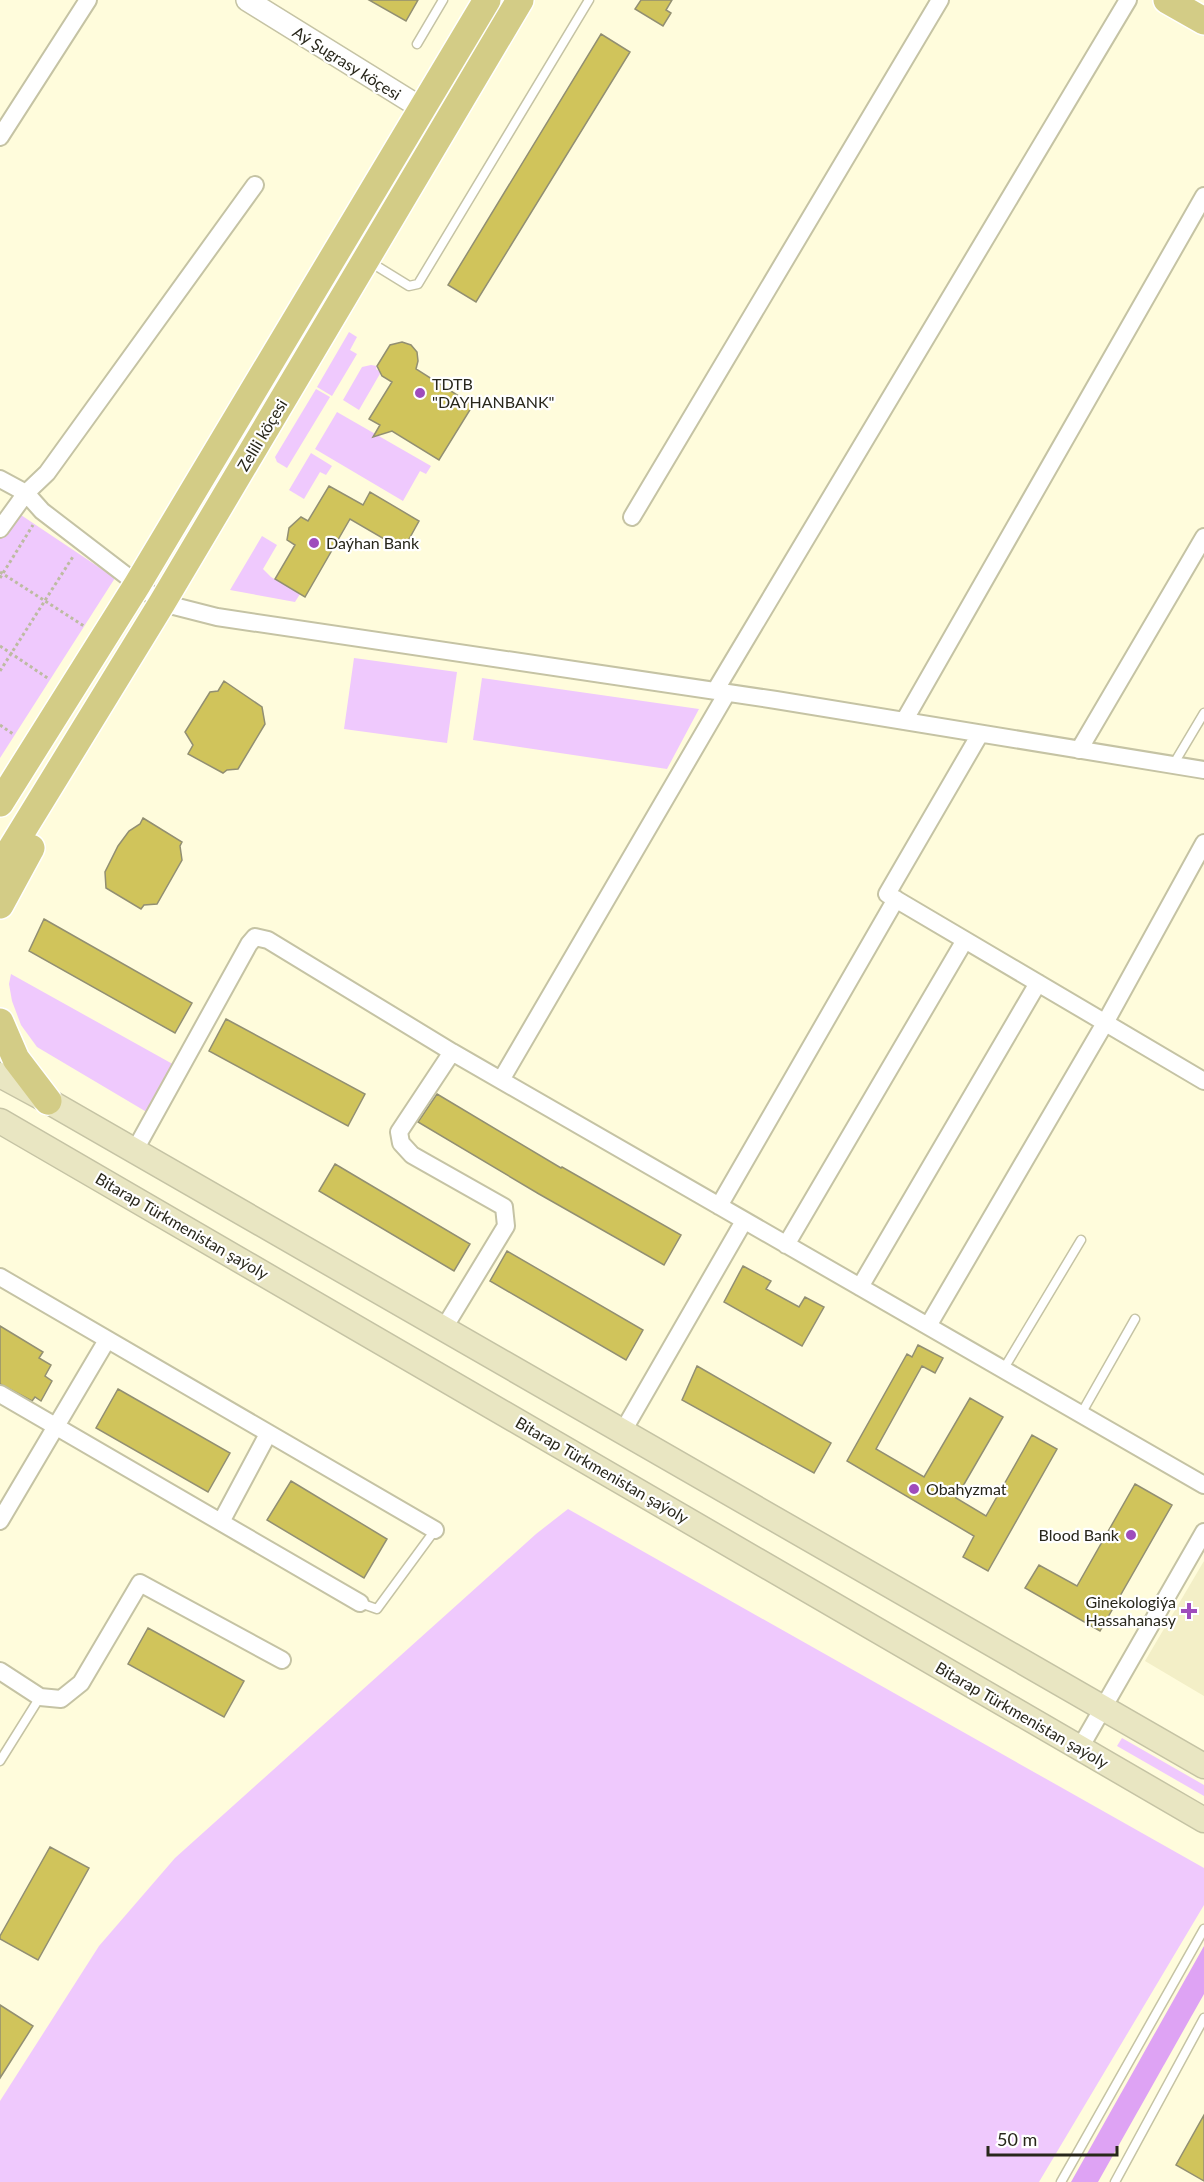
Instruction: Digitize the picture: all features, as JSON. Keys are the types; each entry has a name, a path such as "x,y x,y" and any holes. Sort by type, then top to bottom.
{"main road":[{"name":"Zelili köçesi","path":"0,803 137,585 487,0"},
{"name":"Zelili köçesi","path":"0,867 162,603 520,0"},
{"path":"1167,0 1204,21"},
{"path":"0,905 50,814 44,796"},
{"path":"0,1022 16,1059 48,1101"},
{"path":"0,1075 135,1150 1204,1766"},
{"name":"Bitarap Türkmenistan şaýoly","path":"1,1121 1204,1820"}],"street":[{"path":"0,137 88,0"},
{"name":"Aý Şugrasy köçesi","path":"247,0 447,124"},
{"path":"632,517 940,0"},
{"path":"501,1080 721,692 1128,0"},
{"path":"0,529 26,493 47,473 255,185"},
{"path":"904,721 1204,196"},
{"path":"0,479 26,493 42,511 162,603 217,617 721,692 1204,770"},
{"path":"1079,750 1204,537"},
{"path":"980,734 887,894 1204,1081"},
{"path":"928,1326 1105,1023 1204,843"},
{"path":"719,1206 896,899"},
{"path":"135,1150 249,944 255,937 268,939 452,1052 1204,1485"},
{"path":"786,1245 965,940"},
{"path":"860,1287 1038,983"},
{"path":"444,1328 506,1226 504,1207 412,1155 401,1143 399,1132 452,1052"},
{"path":"623,1431 744,1221"},
{"path":"0,1277 435,1530"},
{"path":"0,1521 107,1340"},
{"path":"0,1394 360,1603"},
{"path":"220,1522 268,1434"},
{"path":"1080,1748 1204,1532"},
{"path":"0,1671 40,1697 61,1700 81,1683 140,1583 282,1660"}],"lane":[{"path":"417,44 443,0"},
{"path":"367,260 409,286 418,284 589,0"},
{"path":"1173,765 1204,713"},
{"path":"1003,1370 1081,1240"},
{"path":"1081,1414 1135,1319"},
{"path":"360,1603 377,1609 435,1530"},
{"path":"0,1761 40,1697"},
{"path":"1061,2182 1204,1929"},
{"path":"1115,2182 1204,2018"}],"path":[{"path":"0,578 1,573 42,511"},
{"path":"0,671 83,541"},
{"path":"1,573 84,626"},
{"path":"0,646 49,679"},
{"path":"0,725 14,734"}],"shaded area":[{"path":"349,332 357,337 350,350 357,354 332,396 317,387"},
{"path":"377,366 376,369 381,372 359,410 343,400 362,367"},
{"path":"316,389 330,397 287,468 277,462 275,457"},
{"path":"337,412 431,466 426,474 420,471 403,501 315,449"},
{"path":"311,453 332,466 326,475 320,472 304,499 289,490"},
{"path":"12,509 115,578 0,758 0,526"},
{"path":"262,536 277,545 263,569 271,577 300,594 295,602 230,590"},
{"path":"354,658 457,672 447,743 344,729"},
{"path":"482,678 699,709 667,769 473,740"},
{"path":"11,974 178,1067 150,1114 37,1047 21,1025 12,1001 9,984"},
{"path":"568,1509 1204,1868 1204,1905 1039,2182 0,2182 0,2101 99,1946 175,1858 536,1534"},
{"name":"Ginekologiýa Hassahanasy","path":"1204,1561 1204,1696 1145,1661"},
{"path":"1122,1738 1204,1785 1204,1796 1117,1746"},
{"path":"1204,1946 1204,1994 1098,2182 1071,2182"}],"building":[{"path":"369,0 418,0 406,21"},
{"path":"641,0 672,0 666,10 671,13 663,26 635,9"},
{"path":"601,34 630,52 476,302 448,285"},
{"name":"TDTB \"DAYHANBANK\"","path":"402,342 411,345 417,352 416,369 473,405 439,460 392,431 373,437 380,425 369,419 392,382 382,376 377,366 390,345"},
{"name":"Daýhan Bank","path":"329,486 363,505 370,492 419,521 403,550 350,519 305,597 275,579 295,545 287,540 289,528 301,517 308,521"},
{"path":"224,681 262,707 265,724 238,769 227,770 223,773 188,754 193,745 185,732 210,692 218,691"},
{"path":"143,818 182,842 180,846 182,860 157,904 144,905 141,909 106,888 105,872 118,846"},
{"path":"44,919 192,1003 175,1033 29,951"},
{"path":"226,1019 365,1094 348,1126 209,1051"},
{"path":"437,1094 561,1168 681,1235 664,1265 418,1122"},
{"path":"335,1164 470,1244 454,1271 319,1191"},
{"path":"507,1251 643,1330 626,1360 490,1281"},
{"path":"743,1266 771,1281 766,1289 799,1307 805,1297 824,1307 802,1346 724,1302"},
{"path":"0,1326 43,1352 39,1358 51,1365 45,1376 52,1381 41,1401 35,1397 32,1401 0,1384"},
{"path":"918,1345 943,1358 935,1373 922,1366 876,1449 924,1477 970,1398 1003,1417 956,1498 986,1516 1032,1435 1057,1449 988,1571 963,1557 974,1536 847,1461 907,1354 912,1357"},
{"path":"697,1366 831,1443 814,1473 682,1400"},
{"path":"118,1389 230,1453 208,1492 96,1428"},
{"path":"291,1481 387,1539 364,1578 267,1520"},
{"name":"Blood Bank","path":"1135,1484 1172,1505 1100,1631 1025,1588 1039,1565 1077,1586"},
{"path":"148,1628 244,1681 224,1717 128,1664"},
{"path":"50,1847 89,1868 38,1960 0,1939 0,1936"},
{"path":"0,2005 33,2026 0,2078"},
{"path":"1204,2115 1204,2181 1176,2165"}],"place":[{"name":"TDTB \"DAYHANBANK\"","path":"420,393"},
{"name":"Daýhan Bank","path":"314,543"},
{"name":"Obahyzmat","path":"914,1489"},
{"name":"Blood Bank","path":"1131,1535"},
{"name":"Ginekologiýa Hassahanasy","path":"1189,1611"}]}
